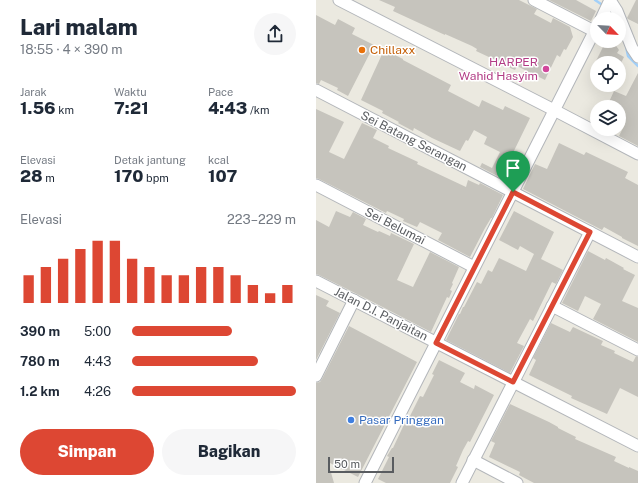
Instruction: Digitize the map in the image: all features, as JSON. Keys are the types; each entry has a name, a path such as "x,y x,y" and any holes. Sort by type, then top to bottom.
{"street":[{"path":"339,0 638,154"},
{"path":"534,0 590,26"},
{"path":"607,6 617,11 632,48 638,57"},
{"path":"365,483 590,41"},
{"name":"Sei Batang Serangan","path":"316,90 638,257"},
{"name":"Sei Belumai","path":"316,185 474,267"},
{"path":"462,483 590,232"},
{"name":"Jalan D.I. Panjaitan","path":"316,281 638,446"},
{"path":"316,376 354,300"},
{"path":"552,306 638,350"},
{"path":"473,460 517,483"}],"building":[{"path":"379,0 519,0 537,9 534,14 551,23 553,18 570,27 573,37 566,50 564,49 560,57 557,55 545,80 517,66 515,70 506,66 476,51 477,49 472,46 393,11 395,7"},
{"path":"549,0 576,0 596,11 590,12 590,20"},
{"path":"636,0 638,0 638,24 627,18"},
{"path":"316,15 335,25 338,19 355,28 352,34 374,45 348,96 337,90 338,88 321,80 319,84 316,83"},
{"path":"602,48 618,48 619,50 617,53 622,56 598,56"},
{"path":"384,50 451,85 448,91 479,107 482,100 503,110 505,106 530,118 511,157 517,160 514,166 517,167 512,178 505,174 503,179 480,167 482,163 492,168 500,152 484,144 487,137 474,130 460,151 414,128 413,131 382,113 383,111 361,100"},
{"path":"638,73 638,146 619,136 626,136 626,100 610,100 614,92 626,96"},
{"path":"316,109 344,122 329,152 344,159 362,123 377,130 373,138 389,146 388,148 418,162 417,164 466,187 468,180 479,185 480,183 503,195 470,257 438,240 442,233 420,222 417,227 403,221 404,219 387,211 386,213 316,178"},
{"path":"559,143 584,155 586,152 628,172 625,178 638,185 638,246 604,227 602,230 523,189 535,164 547,169"},
{"path":"336,211 350,217 353,212 366,219 363,225 390,236 391,233 414,244 397,280 413,287 430,252 459,267 452,283 453,284 450,290 452,291 449,298 447,297 431,332 316,274 316,220 329,227"},
{"path":"514,211 554,232 541,259 563,270 556,284 552,282 533,321 530,319 517,343 524,346 510,373 446,340 477,282 481,284 488,270 492,272 499,258 526,271 534,254 520,246 518,250 499,240"},
{"path":"588,251 605,260 606,258 635,275 622,301 638,308 638,342 593,319 601,304 585,296 578,311 562,303"},
{"path":"316,295 329,301 326,306 340,313 316,360"},
{"path":"551,323 570,332 573,327 603,341 601,345 615,351 614,353 633,362 636,356 638,357 638,397 620,388 607,414 571,398 572,396 529,375 536,360 533,358"},
{"name":"Pasar Pringgan","path":"349,326 417,362 358,477 328,462 334,483 316,483 316,383 320,382 322,379"},
{"path":"439,360 465,373 460,382 474,389 475,385 494,395 470,442 468,441 463,450 456,466 458,467 450,483 386,483 378,479 389,457 387,456 393,448 408,416 410,416 420,396 423,397 434,375 432,374"},
{"path":"510,404 549,422 576,437 575,439 616,457 614,461 638,471 638,483 534,483 519,475 520,472 489,457 495,443 491,441"}],"waterway":[{"path":"595,0 604,6"},
{"path":"626,46 628,56 638,66"}],"place":[{"name":"Chillaxx","path":"362,50"},
{"name":"HARPER Wahid Hasyim","path":"546,69"},
{"name":"Pasar Pringgan","path":"351,420"}],"route":[{"path":"513,192 590,232 513,382 436,343 513,192"}]}
